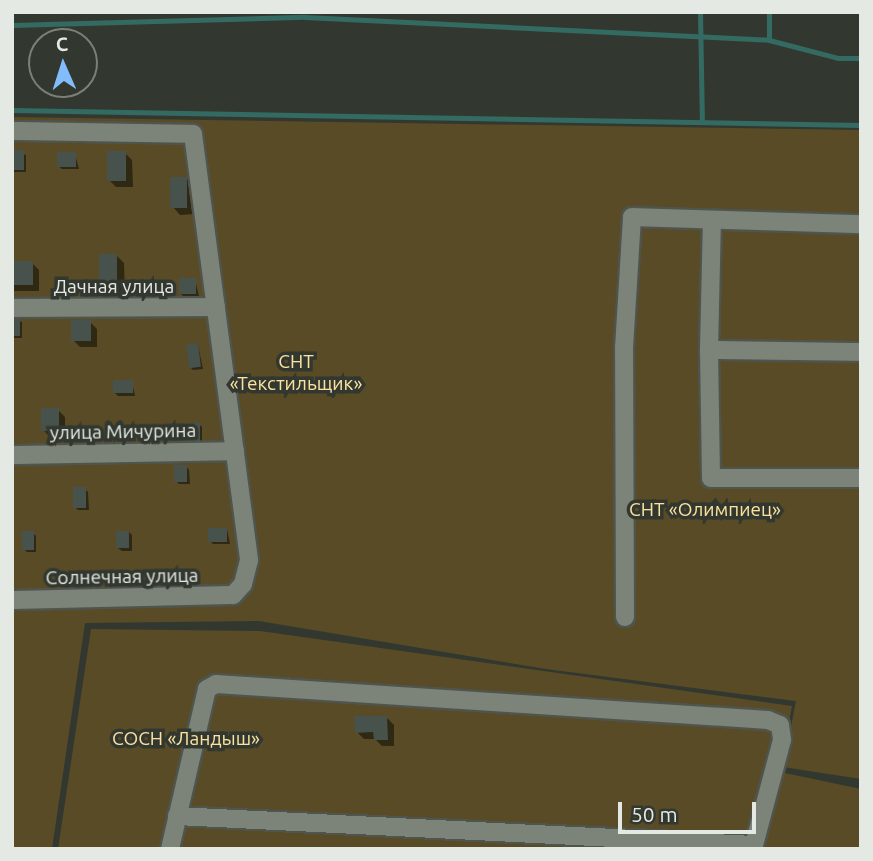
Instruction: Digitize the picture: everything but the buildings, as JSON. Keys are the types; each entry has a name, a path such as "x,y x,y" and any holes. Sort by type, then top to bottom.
{"street":[{"path":"12,131 193,134 235,451"},
{"path":"625,617 624,348 632,217 861,224"},
{"path":"712,221 709,350 711,478 861,478"},
{"name":"Дачная улица","path":"12,308 216,307"},
{"path":"709,350 861,352"},
{"name":"улица Мичурина","path":"12,455 235,451"},
{"name":"Солнечная улица","path":"12,600 233,595 243,584 249,560 235,451"},
{"path":"170,849 177,816 207,689 216,684 768,720 780,724 782,740 753,847 177,816"}],"green space":[{"name":"СНТ «Текстильщик»","path":"12,117 861,130 861,779 783,767 796,701 546,669 259,621 85,623 52,849 12,849"},
{"name":"СОСН «Ландыш»","path":"91,629 260,631 792,706 780,772 861,789 861,849 58,849"}],"waterway":[{"path":"700,12 702,122"},
{"path":"769,12 769,40"},
{"path":"12,25 305,17 769,40 838,58 861,58"},
{"path":"12,110 861,125"}],"park label":[{"name":"СНТ «Олимпиец»","path":"705,510"}]}
